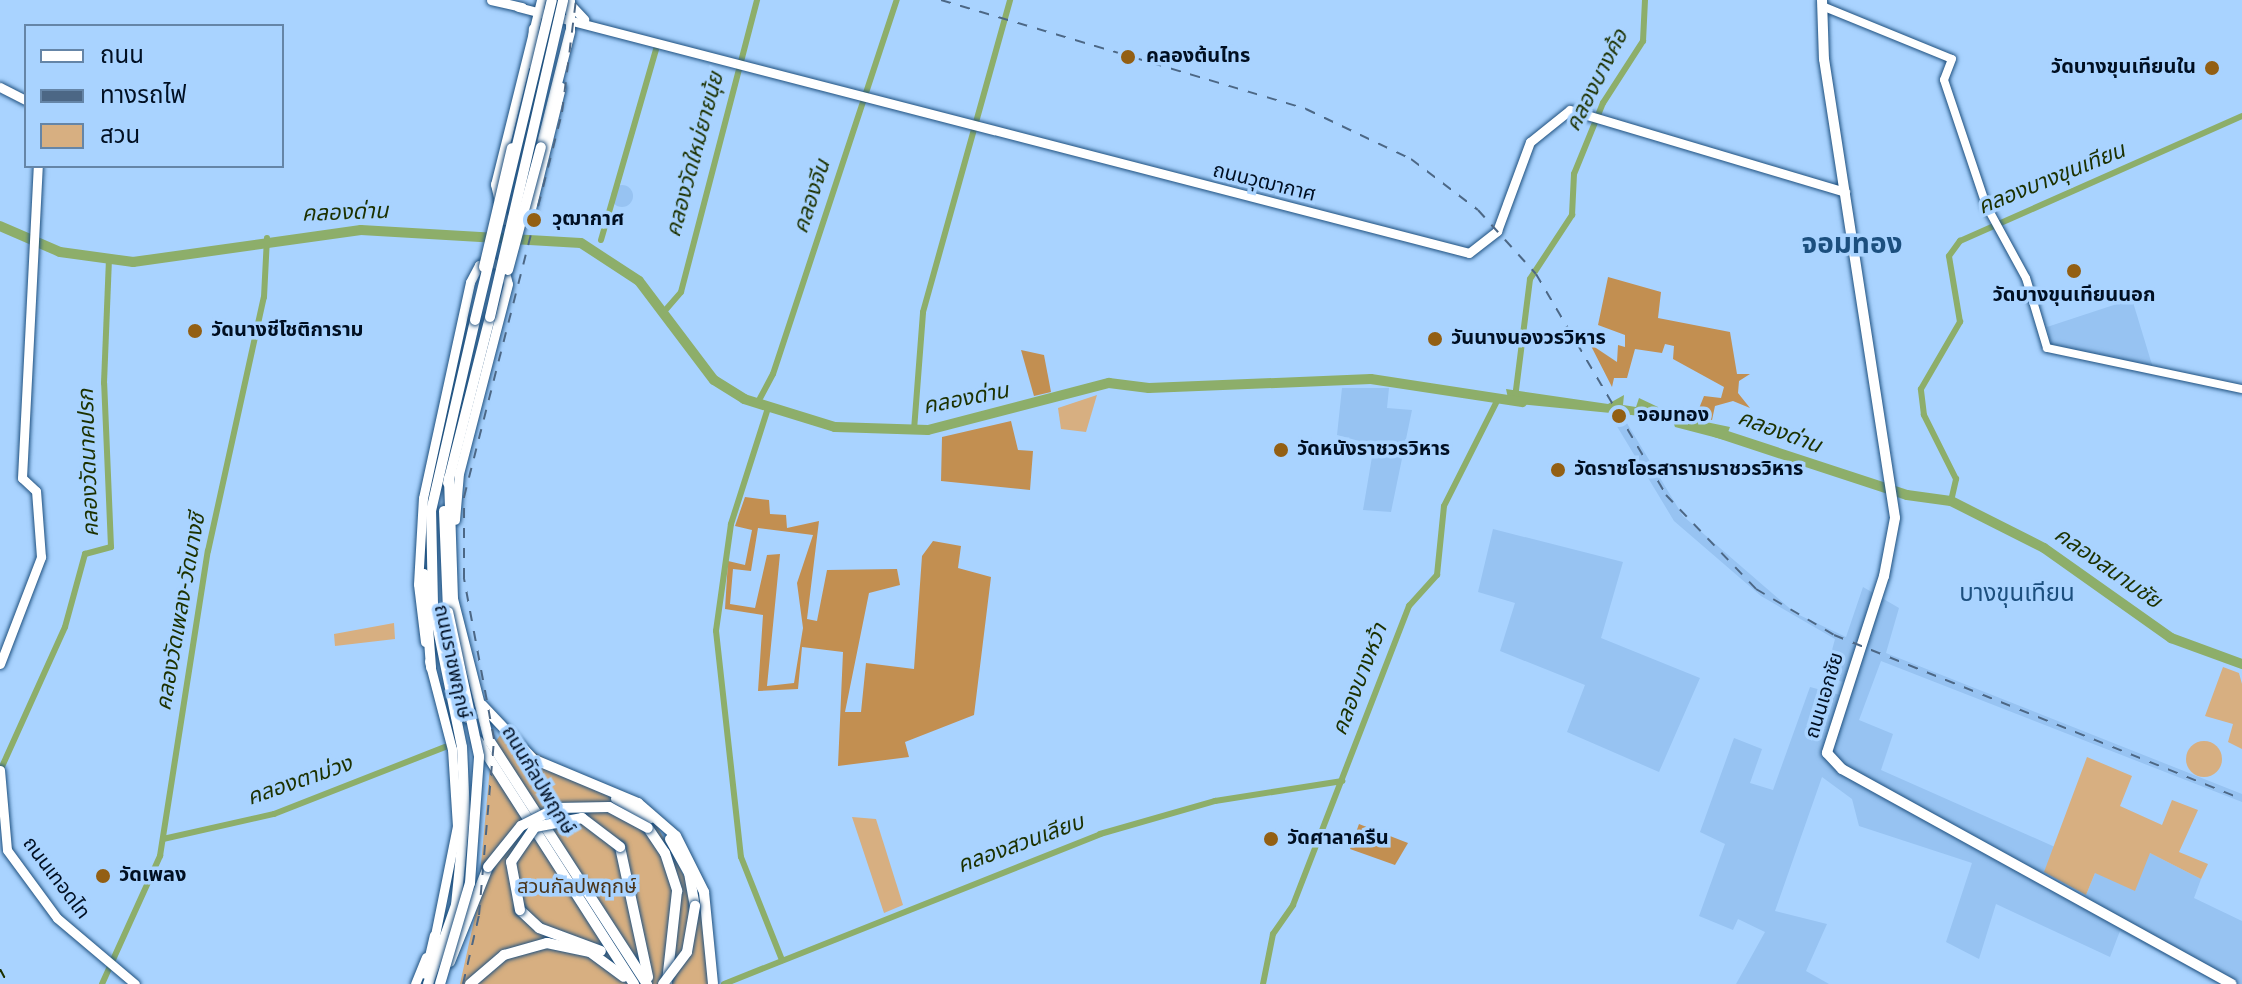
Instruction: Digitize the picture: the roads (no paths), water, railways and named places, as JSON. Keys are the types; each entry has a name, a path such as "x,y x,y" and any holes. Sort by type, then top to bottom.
{"main road":[{"path":"491,0 523,8 539,6 570,24 588,23"},
{"name":"ถนนราชพฤกษ์","path":"426,984 456,905 465,815 462,747 437,631 431,511 453,402 552,0"},
{"path":"539,6 493,198 497,214 517,223 533,207 570,24 567,1"},
{"path":"567,1 588,23"},
{"name":"ถนนราชพฤกษ์","path":"438,984 467,896 478,779 474,714 448,612 442,539 449,478 567,1"},
{"name":"ถนนเอกชัย","path":"1822,3 1845,192 1895,525 1829,757 2232,984"},
{"path":"523,8 539,6"},
{"path":"475,320 534,29 523,8"},
{"name":"ถนนวุฒากาศ","path":"588,23 865,97 973,130 1469,253 1497,231 1533,138 1565,111 1598,114 1845,192"},
{"path":"490,317 541,147 570,24"},
{"path":"0,87 24,99"},
{"path":"0,664 41,557 36,491 22,478 38,168"},
{"name":"ถนนราชพฤกษ์","path":"415,984 435,936 457,826 452,749 431,668 418,584 421,511 470,282 479,265 492,262 504,268 508,284 459,473 453,599"},
{"name":"ถนนกัลปพฤกษ์","path":"449,478 453,599 469,669 495,753 649,984"},
{"path":"431,511 424,587 431,668"},
{"name":"ถนนกัลปพฤกษ์","path":"437,631 488,760 633,984"},
{"path":"469,669 486,712 511,743 660,828 686,867 695,906 690,943 665,984"},
{"name":"ถนนเทอดไท","path":"1,771 7,850 57,918 135,984"},
{"path":"582,782 638,803 683,846 704,892 713,983"},
{"path":"438,984 488,867 521,826 557,808 609,807 648,828 665,853 677,891 665,984"},
{"path":"633,984 597,948 539,928 520,910 511,862 535,827 582,818 620,847 649,984"},
{"path":"426,984 435,936"},
{"path":"470,984 504,955 547,943 590,952 633,984"}],"street":[{"path":"1822,3 1952,59 1944,80 1992,216 2026,278 2047,348 2242,389"}],"waterway":[{"name":"คลองวัดใหม่ยายนุ้ย","path":"662,314 681,292 757,0"},
{"name":"คลองจีน","path":"757,404 773,374 897,0"},
{"name":"คลองต้นไทร","path":"914,430 923,312 1010,0"},
{"name":"คลองบางค้อ","path":"1515,398 1530,279 1572,215 1574,174 1603,103 1643,41 1645,0"},
{"path":"601,240 656,49"},
{"name":"คลองบางขุนเทียน","path":"1951,501 1956,479 1924,415 1921,389 1960,322 1949,256 1960,241 2242,116"},
{"name":"คลองด่าน","path":"0,226 60,252 133,262 361,230 581,243 639,281 714,380 744,399 835,427 928,430 1109,383 1149,388 1371,379 1522,402"},
{"name":"คลองวัดเพลง-วัดนางชี","path":"102,984 160,856 208,551 264,297 267,238"},
{"name":"คลองวัดนาคปรก","path":"0,771 65,627 85,554 111,547 104,383 109,261"},
{"name":"คลองบางหว้า","path":"1263,984 1273,934 1293,905 1409,606 1437,575 1444,506 1498,399"},
{"path":"768,408 731,524 716,631 741,857 782,960"},
{"name":"คลองสนามชัย","path":"1715,432 1907,495 1951,501 2044,548 2171,638 2242,664"},
{"name":"คลองตาม่วง","path":"163,839 274,814 445,747"},
{"name":"คลองสวนเลียบ","path":"724,984 1100,834 1215,801 1342,781"}],"railway":[{"path":"463,984 479,915 494,739 464,578 464,497 562,112 576,0"},
{"path":"941,0 1306,109 1411,159 1478,210 1536,274 1666,495 1756,589 1834,635 2242,799"}],"place":[{"name":"คลองต้นไทร","path":"1128,57"},
{"name":"วัดบางขุนเทียนใน","path":"2212,68"},
{"name":"วุฒากาศ","path":"534,220"},
{"name":"วัดบางขุนเทียนนอก","path":"2074,271"},
{"name":"วัดนางชีโชติการาม","path":"195,331"},
{"name":"วันนางนองวรวิหาร","path":"1435,339"},
{"name":"จอมทอง","path":"1619,416"},
{"name":"วัดหนังราชวรวิหาร","path":"1281,450"},
{"name":"วัดราชโอรสารามราชวรวิหาร","path":"1558,470"},
{"name":"วัดศาลาครืน","path":"1271,839"},
{"name":"วัดเพลง","path":"103,876"}],"district":[{"name":"จอมทอง","path":"1852,246"},
{"name":"บางขุนเทียน","path":"2017,596"}],"park label":[{"name":"สวนกัลปพฤกษ์","path":"577,888"}]}
